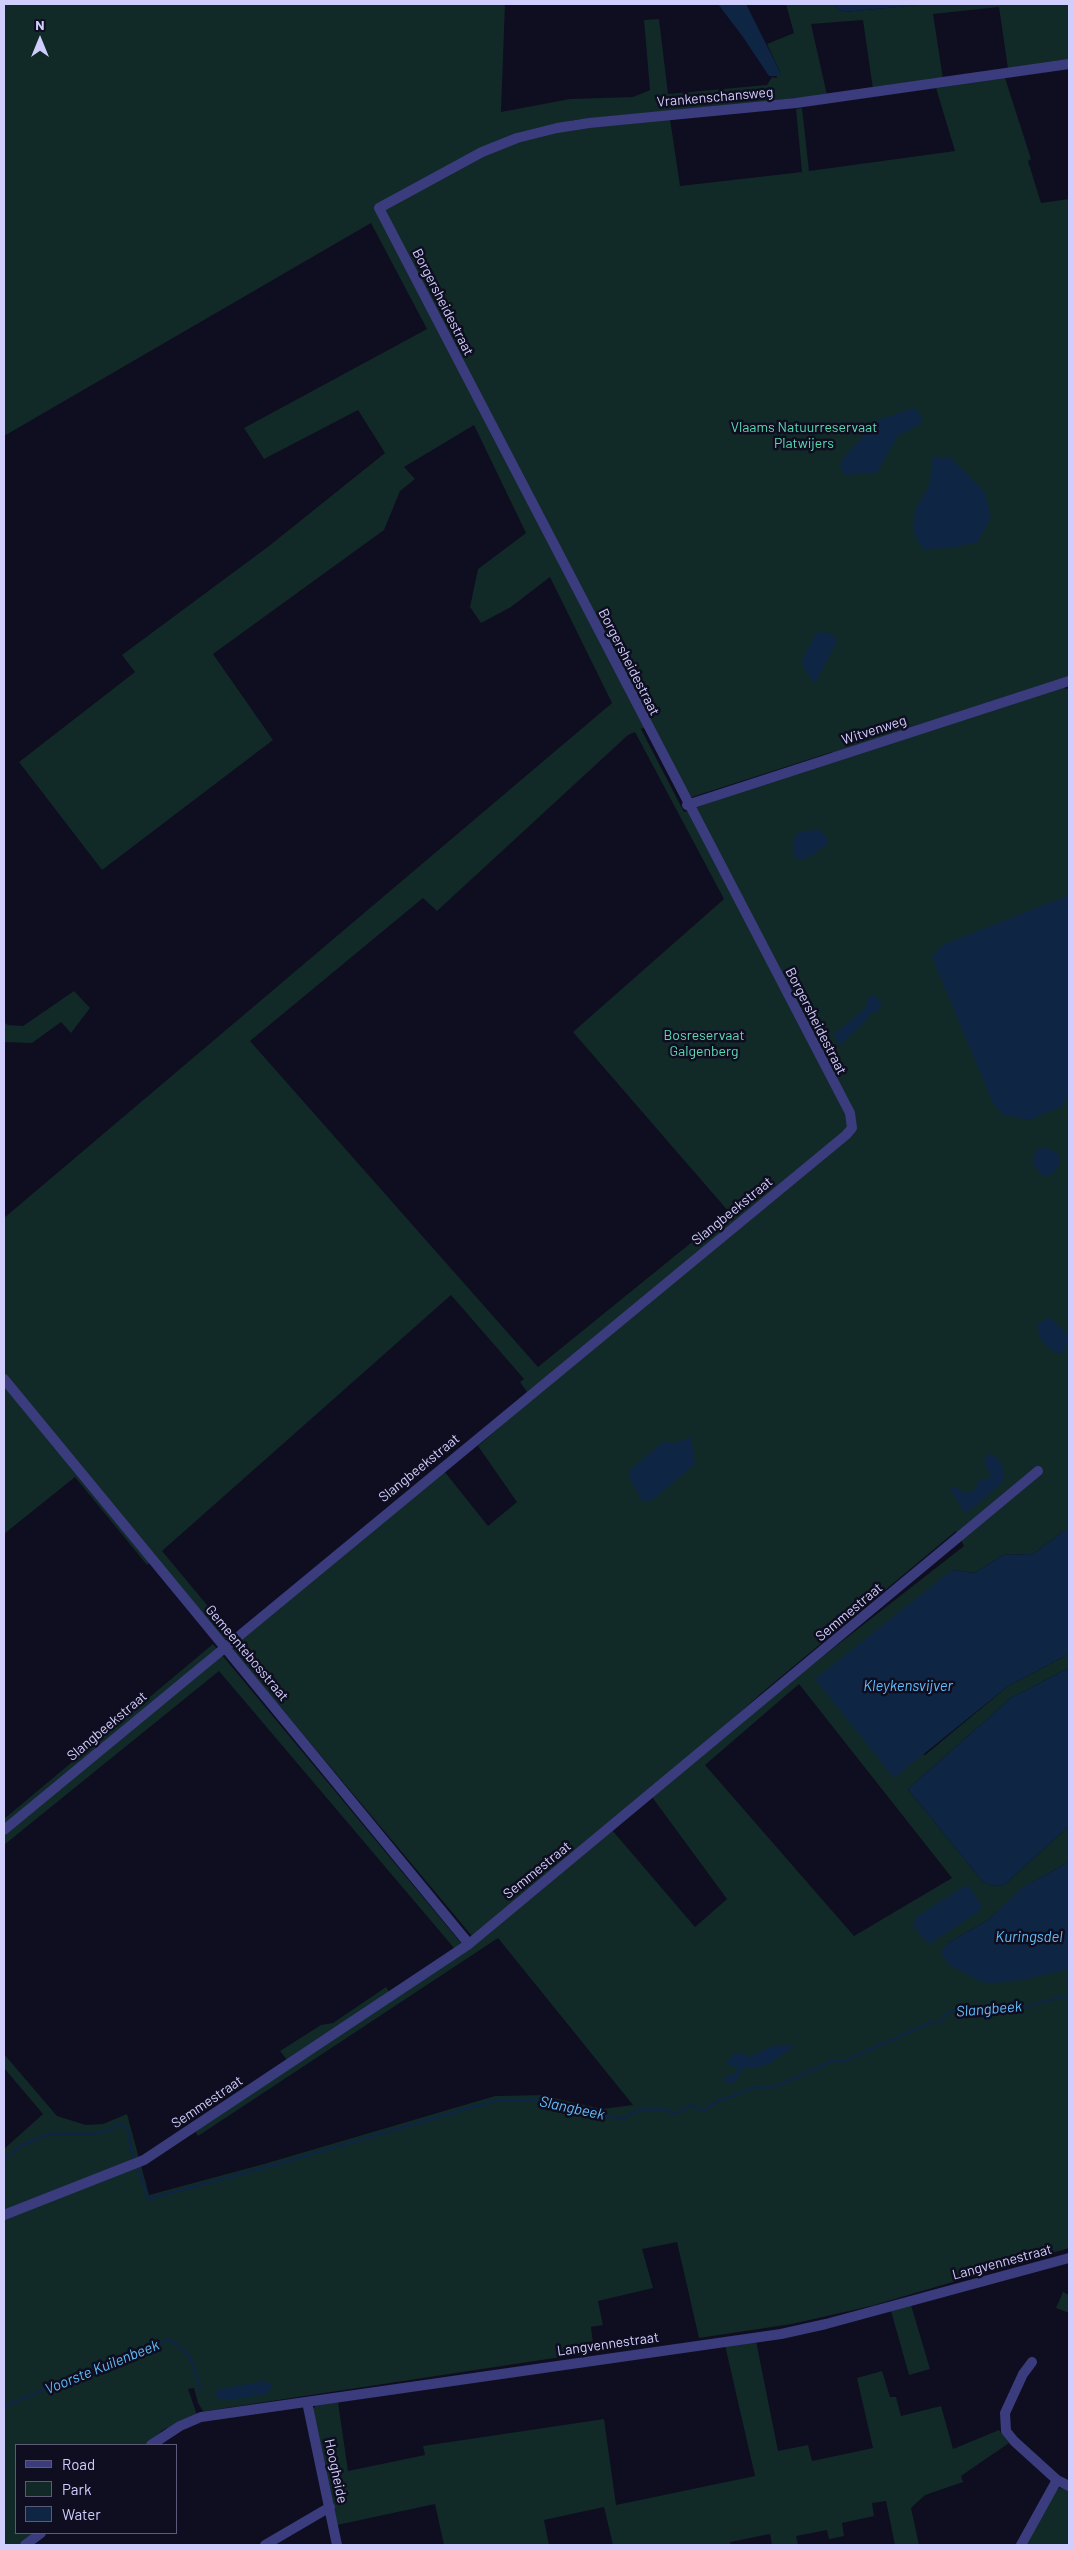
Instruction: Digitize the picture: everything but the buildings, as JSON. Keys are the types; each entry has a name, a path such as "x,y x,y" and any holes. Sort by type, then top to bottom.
{"street":[{"name":"Vrankenschansweg","path":"379,208 482,152 517,138 557,128 588,123 805,102 1069,64"},
{"name":"Borgersheidestraat","path":"379,208 687,805 752,924 850,1113 852,1128"},
{"name":"Witvenweg","path":"687,805 1069,681"},
{"name":"Slangbeekstraat","path":"4,1830 831,1148 852,1128"},
{"name":"Gemeentebosstraat","path":"4,1379 469,1944"},
{"name":"Semmestraat","path":"4,2215 144,2160 469,1944 1038,1471"},
{"name":"Langvennestraat","path":"153,2444 180,2426 201,2417 781,2334 826,2324 1069,2258"},
{"path":"1032,2362 1023,2374 1005,2413 1005,2425 1010,2437 1057,2480 1069,2486"},
{"name":"Hoogheide","path":"307,2402 338,2545"},
{"path":"1021,2545 1057,2480"},
{"path":"265,2545 315,2514 330,2508"},
{"path":"25,2545 40,2534"}],"green space":[{"path":"4,4 505,4 501,112 570,99 633,97 650,90 644,20 659,19 668,94 767,85 772,77 776,78 780,72 767,44 794,33 786,4 834,4 844,12 929,4 1069,4 1069,60 1008,69 999,7 933,14 943,79 873,89 863,20 811,24 827,95 574,120 530,130 569,129 670,119 680,186 802,172 796,109 802,108 809,171 955,151 936,88 1005,78 1031,159 1028,161 1041,203 1069,199 1069,677 1062,679 1065,689 1069,688 1069,1549 1061,1533 1033,1554 1003,1555 975,1573 952,1570 924,1756 1008,1686 1069,1654 1069,1668 1011,1698 908,1789 983,1882 994,1886 1004,1885 1069,1826 1069,1862 1029,1884 1069,1868 1069,2248 871,2306 792,2324 699,2338 677,2242 642,2249 653,2288 598,2301 603,2325 591,2327 594,2352 206,2411 203,2411 198,2403 194,2388 188,2389 197,2415 163,2430 146,2444 15,2444 15,2534 34,2534 19,2545 4,2545 4,2149 43,2114 4,2068 4,2054 57,2116 86,2125 103,2124 127,2114 149,2195 264,2164 495,2096 541,2095 602,2109 633,2105 498,1938 198,2136 192,2126 287,2060 280,2051 321,2025 333,2023 386,1987 390,1993 454,1948 219,1671 4,1845 4,1819 213,1644 461,1943 472,1936 230,1647 444,1471 488,1526 517,1502 478,1446 532,1399 520,1382 524,1379 451,1295 162,1551 232,1635 224,1641 154,1558 147,1565 75,1477 4,1534 4,1218 612,703 550,577 511,607 481,623 470,607 478,569 526,533 474,425 404,467 415,479 400,491 384,530 213,654 273,740 102,870 19,762 135,672 122,655 269,546 385,453 358,410 264,459 244,428 427,329 371,223 4,436","holes":["650,724 689,798 832,752 834,757 684,812 641,729","635,732 724,899 573,1032 729,1212 538,1367 250,1041 423,898 437,911 628,735","956,1531 964,1546 795,1678 652,1797 727,1899 695,1927 612,1830 683,1763 764,1691","799,1684 952,1878 854,1936 705,1765","1020,1891 948,1964 948,1943 988,1920"]},
{"path":"74,991 90,1008 71,1033 61,1022 32,1043 4,1042 4,1022 8,1025 23,1026"},
{"path":"1063,2292 1069,2295 1069,2313 1056,2308"},
{"path":"911,2305 930,2369 909,2375 891,2311"},
{"path":"756,2341 778,2451 808,2445 812,2461 873,2448 857,2378 882,2371 890,2397 896,2397 901,2416 941,2406 953,2449 999,2430 1009,2443 961,2476 963,2482 925,2495 911,2508 919,2545 895,2545 886,2501 872,2503 874,2516 842,2523 844,2536 829,2539 827,2530 796,2536 798,2545 772,2545 770,2534 730,2542 731,2545 613,2545 604,2507 544,2520 549,2545 444,2545 435,2504 337,2525 313,2409 316,2405 338,2402 348,2471 425,2455 423,2446 604,2419 616,2505 755,2476 725,2345"},
{"path":"1060,2488 1069,2490 1069,2545 1026,2545 1053,2491"}],"water":[{"path":"718,4 746,4 780,72 779,76 769,76"},
{"path":"834,4 929,4 844,12"},
{"path":"913,408 919,412 923,422 897,437 877,473 845,475 840,467 843,458 878,420"},
{"path":"932,457 951,458 984,491 991,517 978,542 952,548 923,549 913,531 915,510 930,484"},
{"path":"825,632 838,639 815,684 801,663 816,633"},
{"path":"820,830 826,836 828,844 809,857 798,860 794,856 794,837 801,831"},
{"path":"1069,895 1069,1093 1063,1106 1029,1120 1003,1115 993,1103 932,957 942,945"},
{"path":"875,995 882,1004 878,1011 871,1013 864,1023 840,1045 833,1035 866,1008 868,997"},
{"path":"1048,1148 1059,1155 1059,1166 1052,1174 1044,1177 1034,1166 1033,1158 1037,1149"},
{"path":"1049,1317 1065,1332 1068,1341 1063,1354 1050,1350 1039,1336 1038,1324"},
{"path":"691,1437 695,1464 654,1499 643,1502 630,1479 630,1470 663,1442 676,1443"},
{"path":"991,1453 1000,1461 1004,1471 1003,1482 968,1512 964,1512 950,1489 955,1486 964,1493 975,1490 979,1480 989,1478 990,1474 983,1460"},
{"name":"Kleykensvijver","path":"1069,1527 1069,1654 1008,1686 894,1778 815,1679 952,1570 975,1573 1003,1555 1033,1554"},
{"name":"Kleykensvijver","path":"1069,1668 1069,1826 1004,1885 994,1886 983,1882 908,1789 1011,1698"},
{"name":"Kuringsdel","path":"1069,1862 1069,1969 1016,1981 994,1983 981,1982 948,1964 941,1952 948,1943 988,1920 1023,1887"},
{"path":"966,1885 971,1889 982,1906 977,1913 929,1944 914,1927 915,1918"},
{"path":"796,2045 771,2063 756,2068 744,2068 734,2083 724,2082 724,2078 738,2072 737,2067 726,2063 735,2053 744,2053 748,2058 772,2046"},
{"path":"265,2381 272,2385 268,2394 230,2400 220,2399 215,2395 215,2390"}],"waterway":[{"name":"Slangbeek","path":"138,2168 148,2199 271,2166 497,2100 539,2100 621,2119 642,2109 668,2110 674,2114 691,2105 704,2111 714,2103 753,2088 776,2087 832,2061 844,2061 932,2022 939,2023 948,2012 1022,2008 1069,1995"},
{"name":"Slangbeek","path":"4,2160 20,2146 50,2134 94,2134 108,2131 120,2123 127,2127 133,2158"},
{"name":"Voorste Kuilenbeek","path":"4,2406 170,2339 190,2357 201,2391"}],"park label":[{"name":"Vlaams Natuurreservaat Platwijers","path":"804,436"},
{"name":"Bosreservaat Galgenberg","path":"704,1044"}]}
